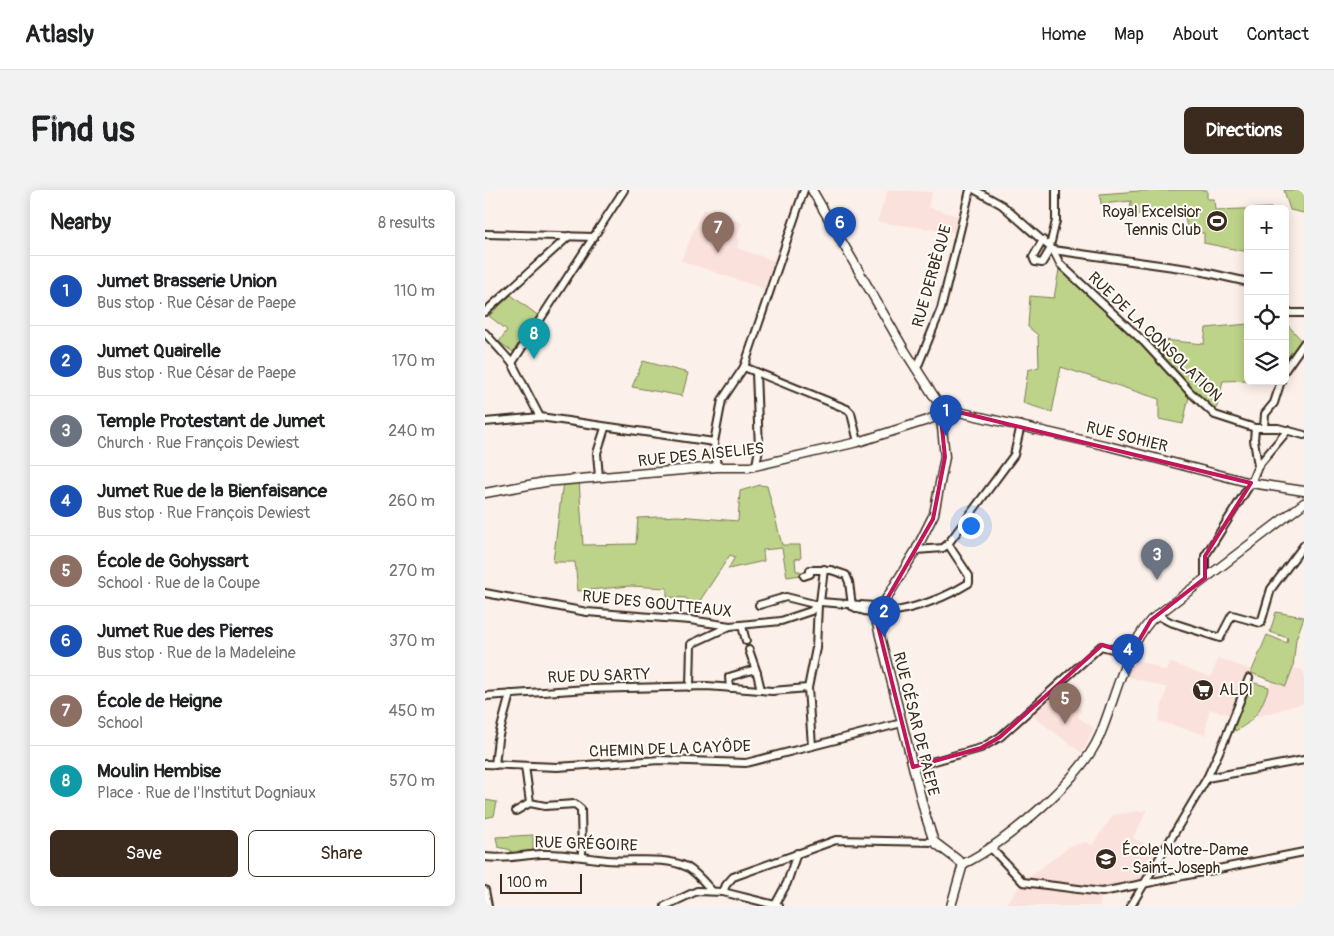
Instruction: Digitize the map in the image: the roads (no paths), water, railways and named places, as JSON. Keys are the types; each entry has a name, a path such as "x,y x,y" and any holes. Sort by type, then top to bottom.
{"street":[{"path":"512,363 624,190"},
{"path":"717,467 714,442 722,400 744,367 804,190"},
{"path":"812,190 944,412 941,418 941,426 945,457 933,519 917,550 879,611"},
{"name":"RUE DERBÈQUE","path":"917,368 941,309 970,190"},
{"name":"RUE DE LA CONSOLATION","path":"975,190 1003,205 1043,240 1051,248 1060,264 1144,342 1219,421 1255,428"},
{"path":"1043,240 1033,257 1033,260 1042,263 1051,248 1055,221 1056,190"},
{"path":"485,234 594,237"},
{"path":"485,312 569,236"},
{"path":"1051,248 1195,270 1244,281"},
{"path":"1289,311 1293,314 1304,313"},
{"path":"485,333 512,363 540,417"},
{"path":"1289,364 1304,342"},
{"path":"744,367 847,409 851,413 858,442"},
{"path":"756,372 759,449 756,465"},
{"path":"1264,427 1265,414 1274,403 1280,385"},
{"name":"RUE SOHIER","path":"944,412 959,412 1021,425 1251,483 1304,491"},
{"name":"RUE DES AISELIES","path":"485,493 523,485 756,465 858,442 928,420 944,412"},
{"path":"485,422 540,417 605,428 714,442"},
{"path":"917,550 943,548 948,544 1013,455 1021,425"},
{"path":"1258,466 1253,440 1255,428 1264,427 1288,430 1304,435"},
{"path":"599,478 597,453 605,428"},
{"path":"1205,578 1205,556 1251,483 1258,466 1288,430"},
{"path":"951,906 963,864 1024,823 1088,758 1099,737 1131,654 1143,630 1157,615 1304,503"},
{"path":"759,605 786,597 819,604 874,606 879,611 893,611 921,604 969,583 969,576 948,544"},
{"path":"1157,615 1170,622 1220,638 1232,615 1261,622 1271,589 1304,546"},
{"path":"804,576 811,574 810,570 824,569 845,575 849,582 852,606"},
{"path":"812,746 808,688 816,648 824,569"},
{"name":"RUE DES GOUTTEAUX","path":"486,595 587,612 690,620 730,626 781,621 811,611 819,604"},
{"name":"RUE CÉSAR DE PAEPE","path":"879,611 876,624 934,842"},
{"path":"690,687 691,644 730,626"},
{"path":"742,626 746,641"},
{"path":"913,768 981,748 1000,737 1101,646 1131,654"},
{"path":"749,650 761,690"},
{"path":"730,688 729,677 752,670 757,673"},
{"path":"1131,906 1207,778 1249,678"},
{"name":"RUE DU SARTY","path":"485,696 588,689 690,687 761,690 808,688"},
{"path":"495,765 498,739 510,694"},
{"name":"CHEMIN DE LA CAYÔDE","path":"485,764 525,766 614,764 660,760 746,762 902,723"},
{"path":"1207,778 1304,760"},
{"path":"525,766 530,803"},
{"path":"516,810 530,803 545,806 575,804 581,809 581,856"},
{"path":"723,892 726,885 734,878 835,840 934,842 963,864"},
{"path":"990,847 1026,883 1102,892 1304,852"},
{"path":"665,906 697,890 723,892 777,905 787,884 797,853"},
{"name":"RUE GRÉGOIRE","path":"485,857 503,859 541,854 581,856 607,860 653,860 686,866 701,878 711,891"},
{"path":"485,890 489,906"}],"place":[{"name":"Royal Excelsior Tennis Club","path":"1217,221"},
{"name":"Jumet Rue des Pierres","path":"840,248"},
{"name":"École de Heigne","path":"718,253"},
{"name":"Moulin Hembise","path":"534,359"},
{"name":"Jumet Brasserie Union","path":"946,436"},
{"name":"Temple Protestant de Jumet","path":"1157,580"},
{"name":"Jumet Quairelle","path":"884,637"},
{"name":"Jumet Rue de la Bienfaisance","path":"1128,675"},
{"name":"ALDI","path":"1203,690"},
{"name":"École de Gohyssart","path":"1065,724"},
{"name":"École Notre-Dame - Saint-Joseph","path":"1106,859"}]}
